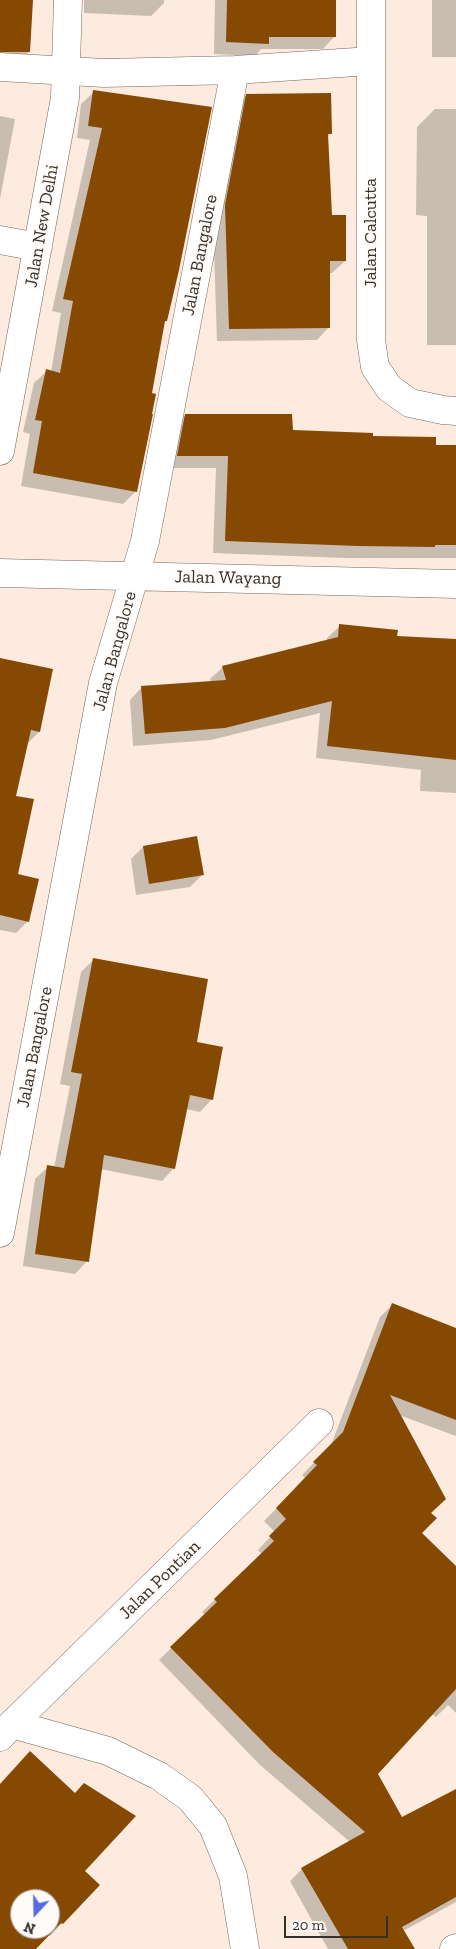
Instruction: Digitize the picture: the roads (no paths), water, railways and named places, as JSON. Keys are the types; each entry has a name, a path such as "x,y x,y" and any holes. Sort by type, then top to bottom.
{"street":[{"name":"Jalan New Delhi","path":"1,442 65,98 68,0"},
{"name":"Jalan Calcutta","path":"371,0 371,340 375,367 389,388 410,403 443,410 456,410"},
{"path":"0,67 66,72 235,70 371,62"},
{"name":"Jalan Bangalore","path":"0,1233 103,683 145,541 235,70"},
{"path":"0,240 38,247"},
{"name":"Jalan Wayang","path":"0,573 456,584"},
{"name":"Jalan Pontian","path":"4,1727 320,1423"},
{"path":"4,1727 108,1751 159,1776 190,1798 213,1826 233,1876 245,1949"}]}
